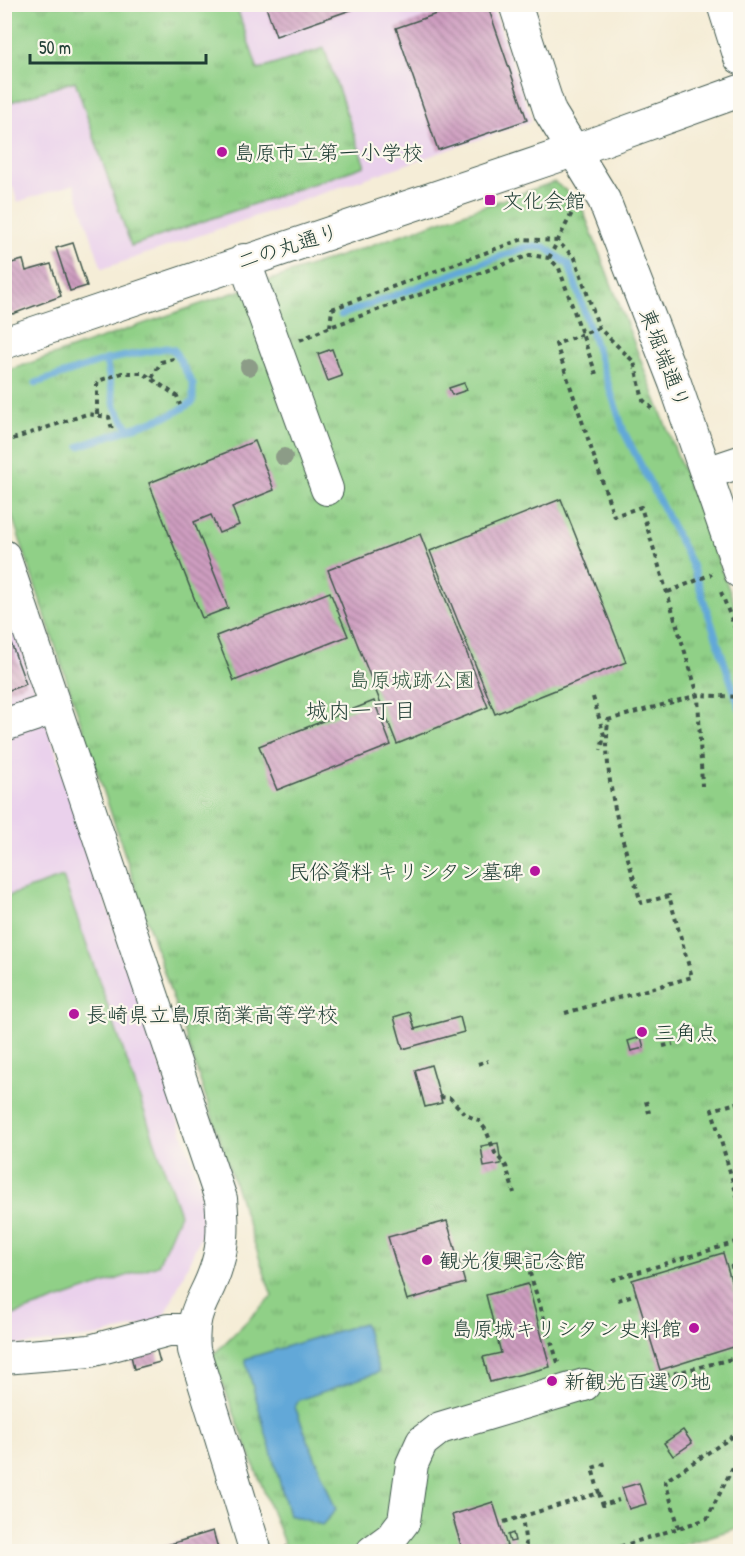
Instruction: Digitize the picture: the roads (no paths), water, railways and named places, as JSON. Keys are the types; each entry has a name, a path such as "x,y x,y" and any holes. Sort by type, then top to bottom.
{"street":[{"name":"東堀端通り","path":"515,4 550,112 604,200 707,473 727,573"},
{"path":"723,4 741,58"},
{"name":"二の丸通り","path":"4,343 244,260 573,151 741,91"},
{"path":"244,260 327,489"},
{"path":"707,473 741,462"},
{"path":"4,556 221,1199 224,1225 217,1265 196,1309 192,1330 194,1350 256,1551"},
{"path":"4,725 55,708"},
{"path":"4,1358 90,1351 168,1330 192,1330"},
{"path":"372,1551 391,1538 404,1521 412,1464 422,1442 440,1428 575,1387"}],"water":[{"path":"364,1323 379,1372 299,1400 295,1407 336,1510 322,1525 289,1515 245,1359"}],"waterway":[{"path":"341,315 526,247 545,247 569,265 624,432 692,565 740,709"},
{"path":"36,383 106,360 166,348 174,350 193,384 193,402 173,414 80,446"},
{"path":"106,360 115,407 129,429"}],"place":[{"name":"島原市立第一小学校","path":"222,152"},
{"name":"文化会館","path":"490,200"},
{"name":"民俗資料 キリシタン墓碑","path":"535,871"},
{"name":"長崎県立島原商業高等学校","path":"74,1014"},
{"name":"三角点","path":"642,1032"},
{"name":"観光復興記念館","path":"427,1260"},
{"name":"島原城キリシタン史料館","path":"694,1328"},
{"name":"新観光百選の地","path":"552,1381"}],"district":[{"name":"城内一丁目","path":"361,710"}],"park label":[{"name":"島原城跡公園","path":"412,679"}]}
